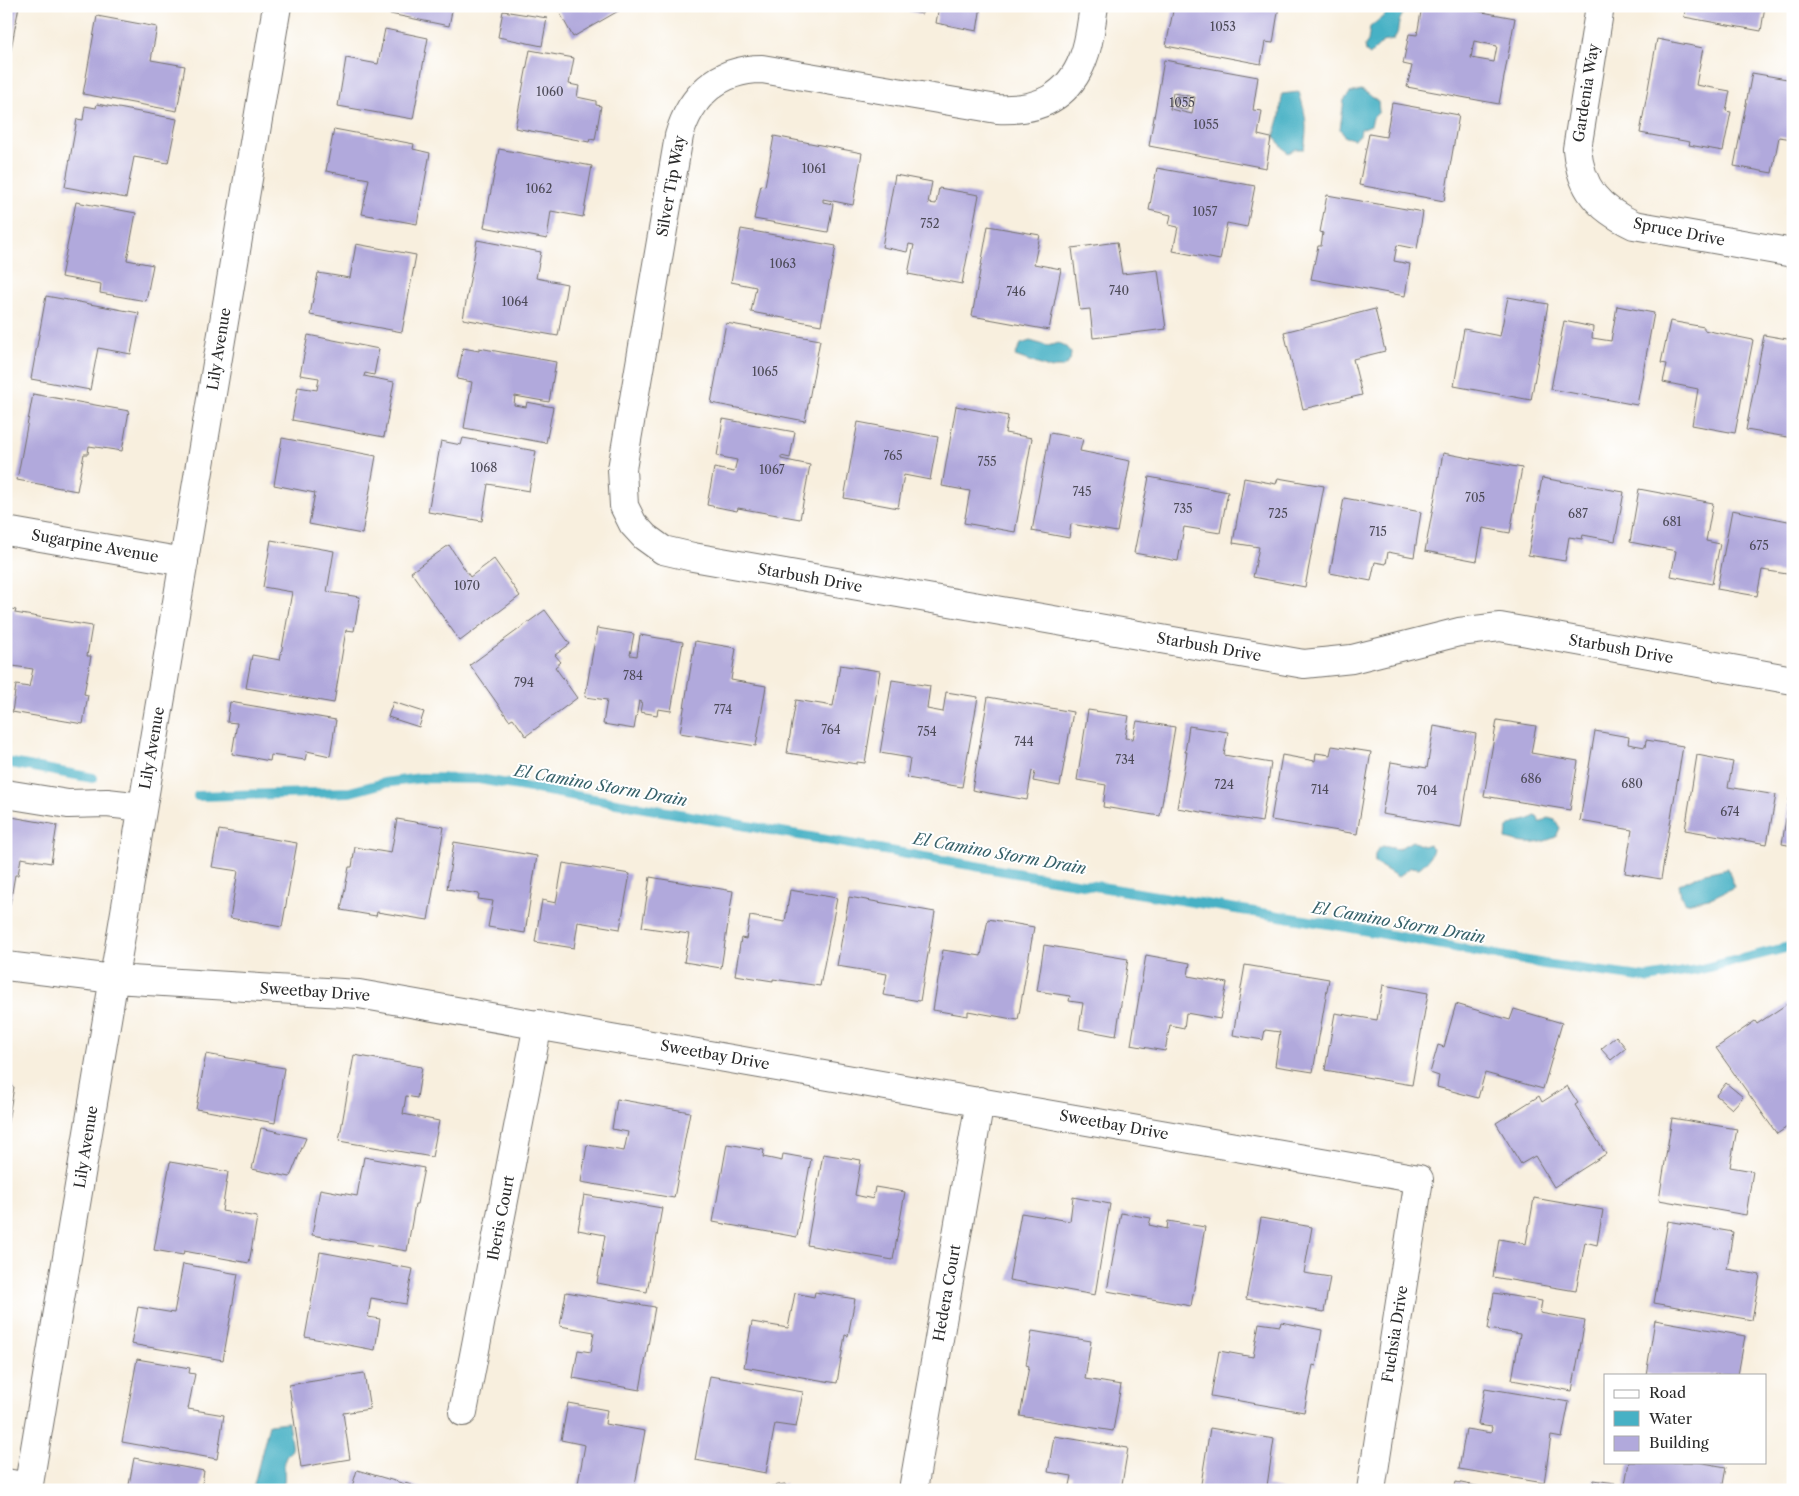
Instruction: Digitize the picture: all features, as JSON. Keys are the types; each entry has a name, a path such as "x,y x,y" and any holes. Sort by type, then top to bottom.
{"street":[{"name":"Lily Avenue","path":"21,1487 114,979 277,6"},
{"name":"Silver Tip Way","path":"633,524 624,506 622,469 679,136 684,120 692,105 711,85 725,76 750,69 762,69 997,109 1028,108 1044,103 1054,96 1076,74 1084,58 1094,6"},
{"name":"Gardenia Way","path":"1583,180 1578,165 1577,149 1600,6"},
{"name":"Spruce Drive","path":"1583,180 1596,200 1614,216 1634,225 1793,253"},
{"name":"Starbush Drive","path":"633,524 645,537 663,550 693,557 1304,664 1352,659 1459,632 1500,626 1793,680"},
{"name":"Sugarpine Avenue","path":"6,531 184,562"},
{"path":"6,794 68,804 107,803 142,807"},
{"name":"Sweetbay Drive","path":"6,966 114,979 359,994 1419,1179"},
{"name":"Iberis Court","path":"463,1412 538,1024"},
{"name":"Hedera Court","path":"914,1484 980,1102"},
{"name":"Fuchsia Drive","path":"1371,1490 1419,1179"}],"water":[{"path":"1396,6 1403,10 1398,32 1393,40 1383,42 1370,55 1366,52 1365,45 1368,41 1370,27"},
{"path":"1361,90 1378,102 1379,112 1373,118 1371,125 1361,129 1360,135 1354,139 1345,137 1340,129 1344,100 1350,93"},
{"path":"1299,92 1306,120 1304,149 1296,149 1288,153 1274,137 1280,116 1282,94"},
{"path":"1030,341 1048,346 1058,343 1065,346 1071,353 1070,361 1063,367 1052,369 1015,356 1021,344"},
{"path":"1535,816 1538,817 1539,822 1548,818 1555,820 1560,828 1556,837 1543,842 1531,843 1506,839 1507,829 1518,822"},
{"path":"1412,841 1423,846 1429,844 1433,848 1428,859 1419,868 1411,867 1398,877 1375,863 1376,853 1383,846 1398,849"},
{"path":"1728,868 1734,887 1713,897 1686,903 1681,896 1679,884 1705,873"},
{"path":"288,1422 292,1450 285,1459 282,1489 255,1490 253,1488 269,1424"}],"building":[{"path":"6,6 19,6 7,71 6,70"},
{"path":"351,6 453,6 449,26"},
{"path":"556,6 589,6 591,11 598,6 627,6 573,37"},
{"path":"883,6 923,6 922,14"},
{"path":"939,6 981,6 977,31 936,23"},
{"path":"1174,6 1191,6 1191,9 1208,12 1209,6 1279,6 1273,43 1265,42 1261,64 1166,46"},
{"path":"1422,6 1449,6 1515,18 1499,104 1407,87 1412,66 1403,64 1409,34 1417,35","holes":["1474,41 1497,46 1494,62 1471,58"]},
{"path":"1686,6 1765,6 1761,31 1684,17"},
{"path":"503,11 547,18 542,46 498,37"},
{"path":"97,16 157,27 151,60 185,66 177,111 83,94"},
{"path":"385,29 428,38 413,119 338,106 346,58 378,64"},
{"path":"1657,39 1703,48 1696,85 1730,91 1726,111 1731,112 1723,151 1689,145 1690,142 1640,133"},
{"path":"530,50 574,58 569,84 579,86 577,97 596,101 596,105 601,106 595,140 590,139 589,142 515,128"},
{"path":"1164,60 1258,77 1253,110 1262,111 1258,135 1271,138 1266,168 1149,146","holes":["1173,93 1195,97 1192,114 1170,109"]},
{"path":"1752,73 1793,80 1793,139 1779,137 1772,173 1734,166"},
{"path":"1177,96 1189,99 1187,110 1175,107"},
{"path":"1392,103 1459,115 1444,201 1359,185 1369,134 1386,137"},
{"path":"97,104 177,119 168,163 134,157 126,198 65,187 77,119 83,120 85,106 96,108"},
{"path":"334,129 414,144 413,149 430,153 417,224 362,214 369,179 326,171"},
{"path":"774,136 862,153 853,205 823,199 823,202 833,204 828,232 754,219 761,185 765,186"},
{"path":"499,149 592,166 583,217 551,211 547,239 484,227"},
{"path":"1157,168 1255,186 1247,227 1227,223 1220,260 1173,251 1178,227 1169,225 1171,215 1149,210"},
{"path":"895,175 932,182 928,203 936,204 939,188 979,195 962,284 908,274 914,245 909,244 907,252 882,247"},
{"path":"1327,195 1423,212 1417,249 1397,245 1394,261 1410,264 1405,296 1311,279 1318,246 1321,246 1323,233 1320,232"},
{"path":"76,202 136,213 127,260 153,265 146,301 100,293 101,284 61,277"},
{"path":"988,226 1040,235 1034,264 1061,269 1049,330 972,316"},
{"path":"741,229 836,246 821,325 751,312 756,287 731,282"},
{"path":"477,240 541,252 536,278 567,284 558,336 463,319"},
{"path":"1117,242 1122,274 1158,270 1166,329 1093,338 1090,309 1080,310 1072,248"},
{"path":"356,244 416,255 402,332 310,315 318,273 350,278"},
{"path":"46,296 139,313 131,354 98,348 90,390 31,379"},
{"path":"1508,297 1548,304 1531,400 1454,386 1464,329 1500,336"},
{"path":"1617,306 1654,313 1637,405 1551,389 1564,321 1593,327 1592,338 1611,341"},
{"path":"1375,309 1385,351 1353,359 1362,395 1303,409 1284,332"},
{"path":"1670,321 1704,327 1704,330 1753,340 1735,433 1692,425 1698,389 1663,382 1667,364 1661,363"},
{"path":"726,323 820,340 805,421 711,403"},
{"path":"308,335 379,349 374,375 365,373 364,376 394,382 384,437 292,420 298,387 317,390 319,378 300,375"},
{"path":"1764,335 1793,340 1793,438 1746,430"},
{"path":"463,348 479,351 479,348 556,362 549,402 515,396 514,405 526,407 527,402 553,407 546,443 464,428 472,382 457,379"},
{"path":"33,394 129,411 122,451 89,446 88,454 84,454 77,491 17,480"},
{"path":"956,406 1008,416 1005,433 1032,438 1015,532 964,523 970,491 942,486"},
{"path":"723,419 795,432 790,458 781,456 781,459 810,465 800,519 738,508 737,511 707,505 714,468 734,472 737,460 717,456"},
{"path":"858,422 938,437 930,480 904,475 898,508 844,498"},
{"path":"1050,433 1083,439 1080,451 1130,461 1117,532 1071,524 1069,538 1032,531"},
{"path":"282,438 376,456 362,534 309,524 315,493 274,485"},
{"path":"463,438 536,451 529,491 488,484 482,521 428,512 441,441 461,445"},
{"path":"1443,453 1522,468 1510,533 1483,528 1477,561 1425,551"},
{"path":"1149,477 1228,492 1220,533 1184,527 1178,561 1134,553"},
{"path":"1244,478 1276,484 1278,478 1324,486 1305,587 1253,577 1259,547 1233,543"},
{"path":"1542,478 1624,492 1615,541 1583,535 1582,539 1569,537 1565,561 1528,555"},
{"path":"1639,489 1713,503 1706,541 1720,544 1712,584 1671,576 1676,551 1630,542"},
{"path":"1344,498 1421,512 1414,557 1388,552 1386,564 1375,562 1371,581 1330,573"},
{"path":"1732,510 1793,522 1793,575 1762,570 1757,596 1717,589"},
{"path":"271,540 334,551 327,592 360,597 354,631 346,630 334,703 246,688 252,655 280,660 292,592 263,587"},
{"path":"449,545 470,577 494,559 520,596 460,641 411,572"},
{"path":"6,608 16,610 15,613 92,626 87,656 91,656 84,694 88,695 83,724 12,712 16,685 29,687 33,669 6,665"},
{"path":"545,610 570,644 555,655 561,662 555,667 577,698 526,736 513,718 509,720 470,665"},
{"path":"597,628 634,634 630,655 637,656 640,635 683,642 671,711 658,709 657,715 640,712 642,702 639,701 634,729 603,724 607,700 585,697"},
{"path":"695,641 736,648 731,680 766,686 756,746 680,733"},
{"path":"840,665 880,671 865,763 857,762 857,764 787,753 796,700 833,706"},
{"path":"892,680 930,686 927,709 943,712 946,692 978,697 962,787 907,778 910,758 880,753"},
{"path":"988,697 1073,712 1060,786 1033,781 1035,772 1032,771 1027,800 972,790"},
{"path":"230,702 336,720 330,756 307,751 305,760 271,755 270,761 232,754 237,723 227,722"},
{"path":"393,702 424,712 419,727 388,717"},
{"path":"1088,710 1129,716 1125,738 1133,739 1137,721 1175,727 1160,816 1103,807 1106,785 1077,780"},
{"path":"1497,720 1536,726 1531,753 1578,761 1570,810 1484,796"},
{"path":"1189,726 1228,732 1224,755 1271,763 1262,822 1177,808 1187,752 1185,752"},
{"path":"1434,726 1476,734 1461,827 1382,814 1391,762 1427,768"},
{"path":"1595,731 1629,737 1628,744 1645,747 1646,740 1683,746 1661,879 1625,873 1632,830 1580,821"},
{"path":"1332,746 1371,752 1357,834 1271,820 1282,755 1315,761 1316,753 1330,755"},
{"path":"1697,755 1733,762 1728,787 1776,795 1767,844 1685,830"},
{"path":"1790,793 1793,794 1793,846 1782,844"},
{"path":"6,816 57,825 51,863 21,858 18,875 15,875 10,904 6,903"},
{"path":"397,819 444,827 428,920 377,912 376,916 341,910 349,867 352,867 355,847 391,853"},
{"path":"219,830 297,843 282,927 230,918 238,871 212,867"},
{"path":"454,842 537,856 525,933 488,927 493,901 478,899 479,894 447,889"},
{"path":"563,863 630,874 620,929 578,922 574,948 535,942 542,900 556,903"},
{"path":"650,877 733,891 721,968 684,962 689,934 642,927"},
{"path":"790,890 837,898 820,986 735,975 741,938 746,939 750,916 785,922"},
{"path":"849,897 935,912 920,1001 883,995 887,974 837,966"},
{"path":"988,919 1034,927 1018,1020 968,1011 968,1016 933,1010 943,950 981,956"},
{"path":"1044,945 1128,959 1116,1036 1079,1029 1083,1003 1069,1001 1070,996 1037,991"},
{"path":"1146,955 1190,963 1188,976 1227,983 1220,1019 1186,1013 1184,1028 1170,1025 1165,1051 1131,1045"},
{"path":"1245,965 1329,979 1313,1072 1275,1066 1280,1032 1265,1030 1263,1040 1233,1035"},
{"path":"1383,985 1428,993 1412,1085 1325,1070 1335,1013 1377,1020"},
{"path":"1793,1000 1793,1123 1777,1134 1716,1048 1755,1021 1757,1024"},
{"path":"1456,1004 1510,1020 1514,1009 1562,1023 1543,1089 1485,1073 1478,1098 1437,1087 1439,1076 1430,1073 1438,1045 1444,1047"},
{"path":"1616,1036 1626,1048 1611,1060 1601,1049"},
{"path":"206,1054 284,1068 275,1123 196,1109"},
{"path":"354,1055 422,1067 417,1098 406,1096 403,1114 439,1121 432,1157 339,1141"},
{"path":"1726,1083 1743,1097 1732,1109 1716,1095"},
{"path":"6,1086 14,1087 7,1127 6,1127"},
{"path":"1567,1086 1578,1103 1575,1105 1606,1154 1554,1187 1535,1156 1521,1164 1496,1123 1539,1096 1542,1102"},
{"path":"617,1099 690,1112 674,1198 581,1182 587,1145 624,1151 628,1132 612,1129"},
{"path":"1672,1118 1737,1129 1730,1167 1753,1171 1746,1215 1659,1200"},
{"path":"261,1128 306,1138 290,1177 252,1169"},
{"path":"727,1144 764,1150 763,1157 782,1161 783,1154 811,1159 797,1237 713,1222"},
{"path":"823,1154 861,1160 855,1195 873,1199 875,1187 905,1192 893,1260 807,1245"},
{"path":"364,1157 424,1168 417,1204 415,1204 407,1251 312,1235 320,1189 357,1196"},
{"path":"170,1162 228,1172 222,1211 257,1217 249,1263 184,1251 183,1255 154,1250"},
{"path":"584,1195 662,1208 647,1292 597,1283 605,1235 578,1230"},
{"path":"1073,1197 1110,1204 1095,1295 1009,1280 1021,1213 1070,1221"},
{"path":"1534,1198 1603,1210 1597,1245 1585,1242 1576,1291 1493,1277 1499,1239 1526,1244"},
{"path":"1121,1213 1151,1218 1149,1225 1167,1229 1168,1221 1205,1227 1191,1306 1107,1291"},
{"path":"1261,1218 1312,1227 1304,1273 1330,1277 1324,1312 1246,1299"},
{"path":"1668,1221 1733,1232 1727,1269 1760,1275 1752,1320 1654,1303"},
{"path":"320,1252 413,1269 406,1304 371,1298 368,1317 380,1319 375,1350 305,1337"},
{"path":"183,1264 238,1274 223,1360 131,1344 138,1307 174,1313"},
{"path":"566,1292 655,1307 640,1390 573,1378 578,1350 591,1352 594,1332 560,1326"},
{"path":"815,1292 855,1299 848,1336 845,1335 837,1383 744,1367 752,1322 788,1328 795,1293 814,1297"},
{"path":"1494,1293 1542,1301 1540,1313 1585,1321 1572,1391 1512,1380 1520,1334 1488,1329"},
{"path":"1655,1320 1745,1336 1738,1374 1646,1374"},
{"path":"1281,1322 1322,1330 1316,1366 1313,1365 1304,1412 1211,1396 1219,1351 1253,1357 1259,1323 1280,1326"},
{"path":"1032,1331 1091,1341 1085,1379 1121,1385 1113,1431 1020,1416 1029,1366 1026,1365"},
{"path":"137,1359 190,1368 189,1373 195,1374 188,1409 224,1415 217,1459 122,1442"},
{"path":"364,1373 370,1409 343,1413 350,1459 301,1467 289,1385"},
{"path":"710,1376 803,1392 796,1427 775,1424 766,1473 695,1460"},
{"path":"1485,1388 1569,1402 1562,1438 1551,1436 1544,1483 1459,1469 1466,1429 1491,1433 1492,1427 1478,1425"},
{"path":"568,1403 607,1410 605,1424 645,1431 634,1490 577,1489 585,1445 561,1440"},
{"path":"1210,1428 1274,1439 1267,1486 1284,1490 1200,1490"},
{"path":"1054,1436 1128,1448 1121,1490 1069,1490 1072,1476 1048,1472"},
{"path":"134,1458 204,1471 201,1490 128,1490"},
{"path":"1629,1464 1709,1464 1726,1467 1722,1490 1624,1490"},
{"path":"357,1470 405,1483 426,1490 351,1490"},
{"path":"1594,1480 1615,1483 1614,1490 1592,1490"},
{"path":"1456,1482 1492,1489 1492,1490 1454,1490"},
{"path":"785,1484 786,1490 754,1490 754,1489"}],"waterway":[{"name":"El Camino Storm Drain","path":"6,762 93,778"},
{"name":"El Camino Storm Drain","path":"198,796 350,792 384,783 421,778 479,779 1021,874 1347,927 1544,964 1647,978 1697,970 1793,946"}]}
